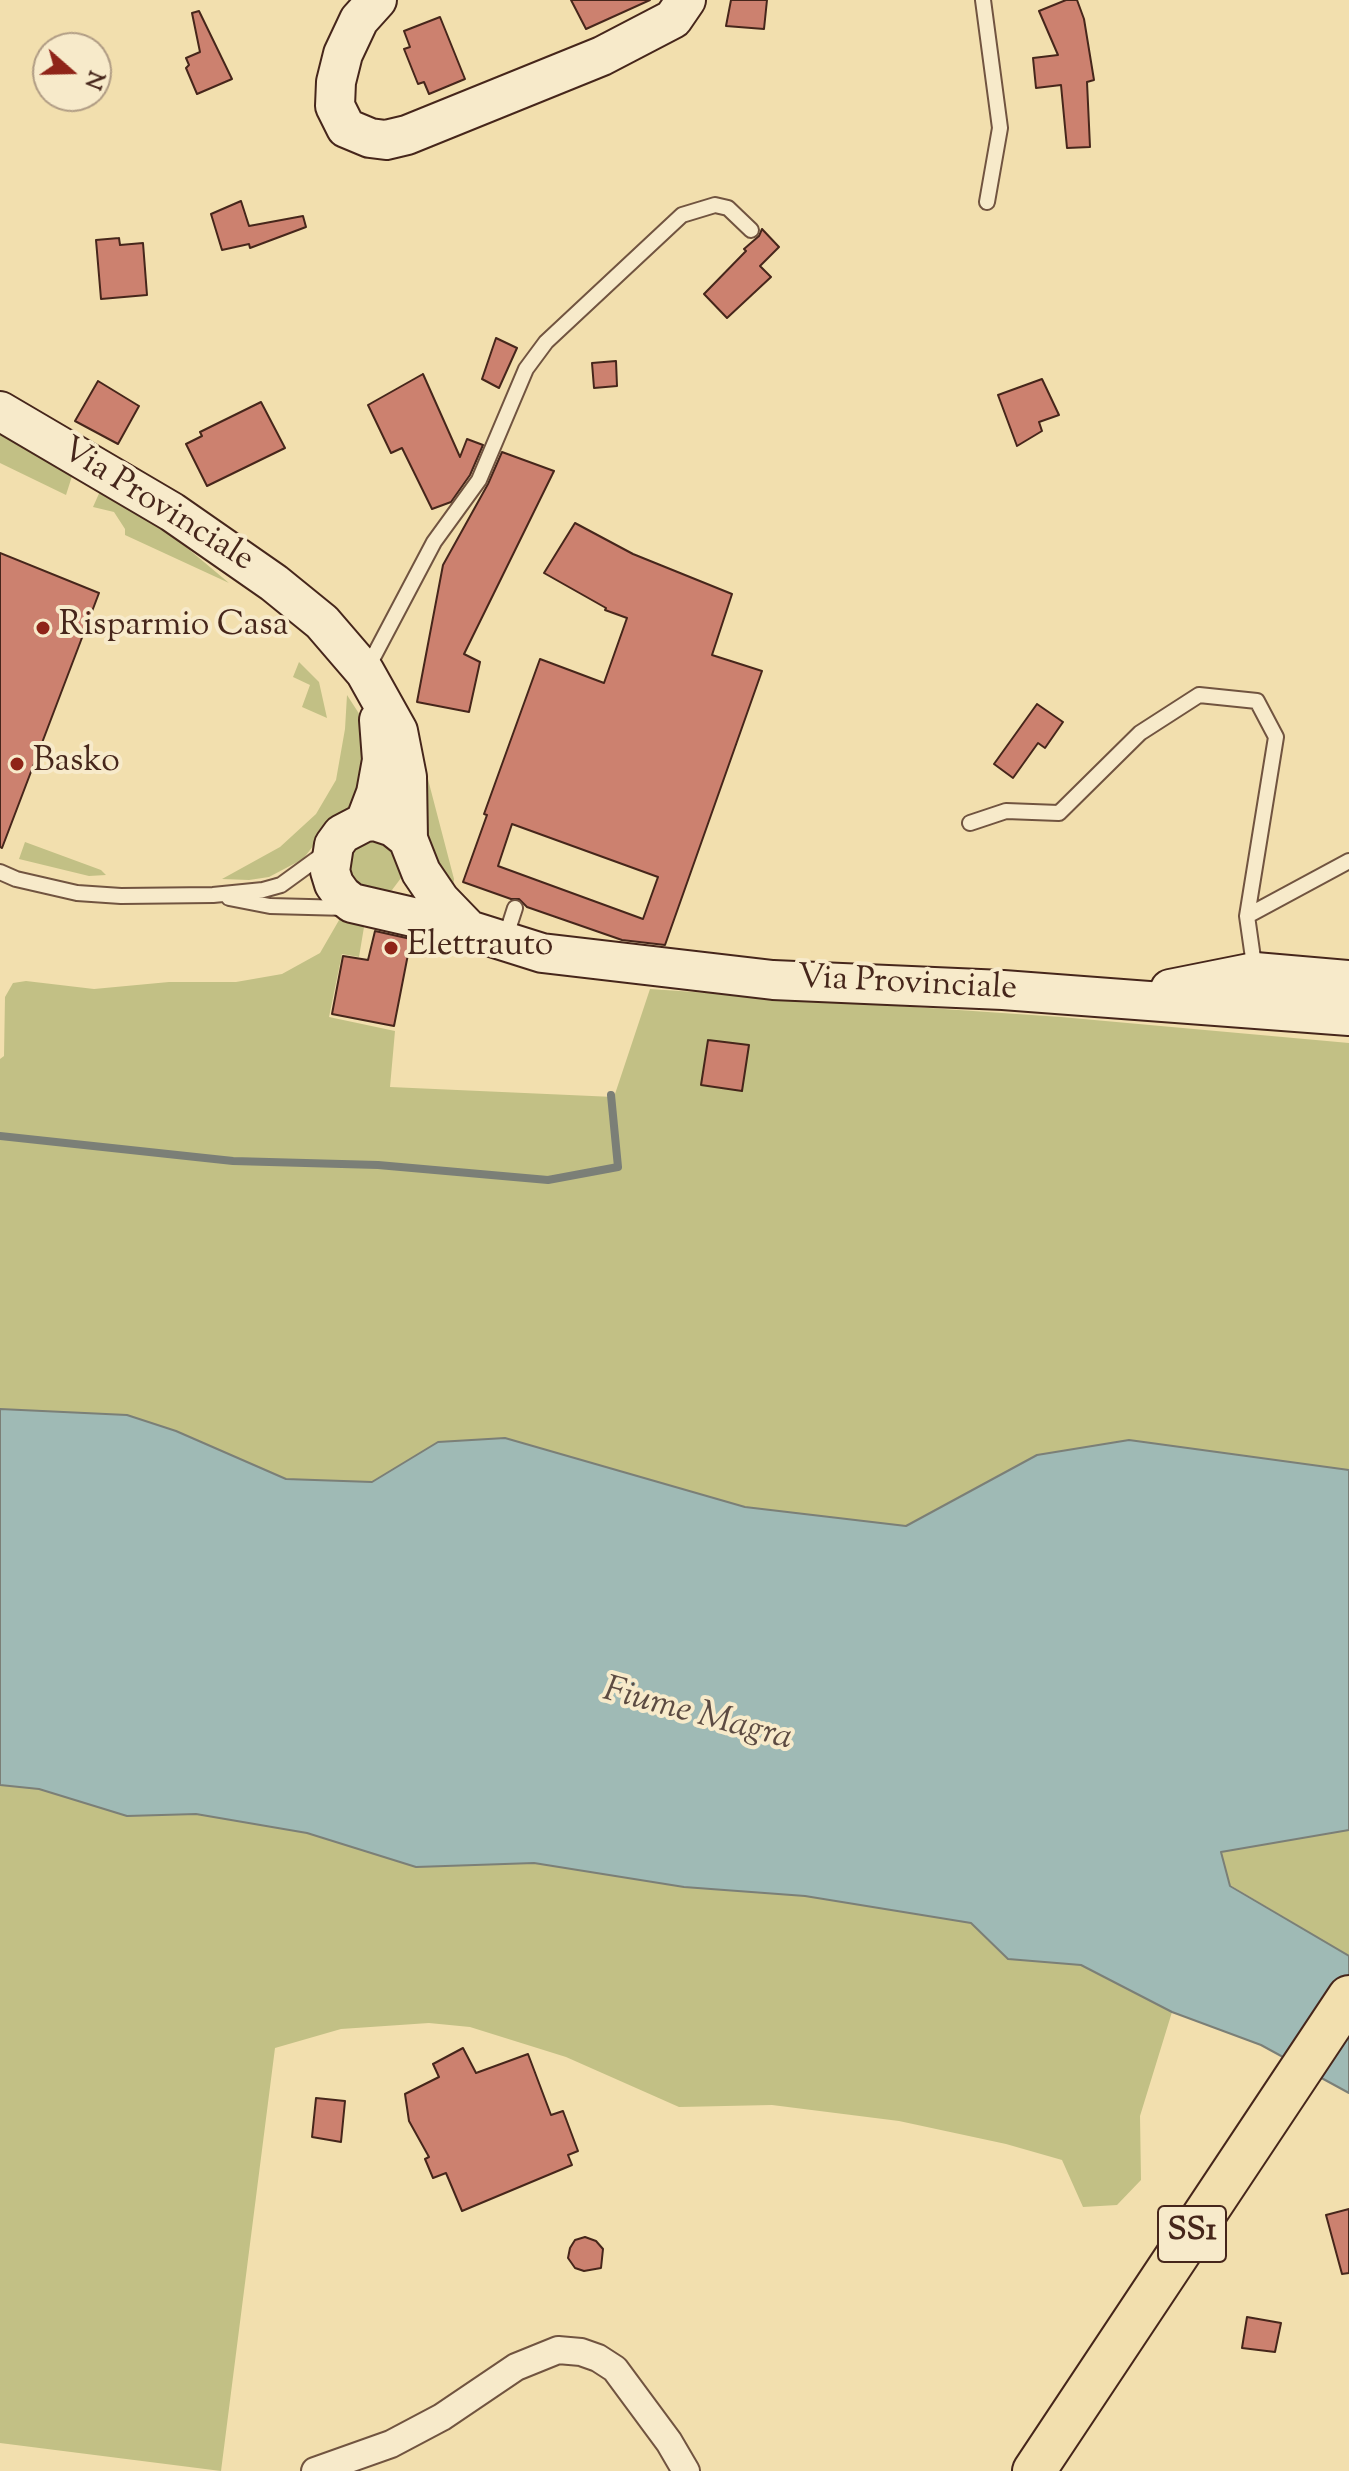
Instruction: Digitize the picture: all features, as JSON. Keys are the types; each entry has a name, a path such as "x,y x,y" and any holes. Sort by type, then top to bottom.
{"main road":[{"path":"377,0 359,20 343,54 336,82 335,106 346,128 370,138 386,140 407,135 602,56 673,19 686,0"},
{"name":"Via Provinciale","path":"0,411 172,512 274,583 322,622 371,685"},
{"path":"365,822 376,793 382,760 371,685"},
{"path":"370,908 388,905 401,898 410,887 415,873 405,758 398,731 371,685"},
{"path":"334,845 342,834 365,822 375,821 393,827 411,849 440,900 496,927"},
{"name":"Via Provinciale","path":"334,845 330,871 342,895 370,908 496,927 542,953 773,980 1126,998 1349,1016"},
{"path":"1126,998 1255,972 1349,980"},
{"path":"1126,998 1248,1033 1349,1041"},
{"name":"SS1","path":"1034,2471 1349,1997"}],"street":[{"path":"315,2471 391,2444 442,2417 516,2367 558,2350 581,2352 615,2369 669,2442 686,2471"}],"lane":[{"path":"983,0 1000,128 987,202"},
{"path":"371,685 434,542 479,480 526,369 546,342 682,215 715,205 728,208 751,230"},
{"path":"970,823 1006,811 1059,813 1140,733 1199,695 1257,701 1276,737 1247,916 1255,972"},
{"path":"0,872 16,879 77,893 213,895 281,885 334,845"},
{"path":"1247,916 1349,861"},
{"path":"213,895 270,906 370,908"}],"shaded area":[{"path":"0,427 73,473 66,495 0,463"},
{"path":"101,489 155,521 229,583 125,535 125,529 114,512 93,507"},
{"path":"299,662 319,682 327,718 302,707 310,685 293,677"},
{"path":"347,695 367,726 360,806 327,828 303,859 269,877 222,879 280,847 316,814 336,780"},
{"path":"418,741 454,879 452,897 418,820"},
{"path":"385,833 404,874 392,890 384,894 356,892 343,849"},
{"path":"25,842 101,870 106,875 89,876 19,859"},
{"path":"342,915 366,915 359,957 342,954 329,1017 395,1031 390,1087 614,1097 650,989 1061,1017 1349,1043 1349,1470 1128,1440 1037,1455 906,1526 745,1507 505,1438 438,1442 372,1482 286,1479 176,1431 127,1415 0,1409 0,1059 4,1056 5,997 13,983 26,981 94,989 169,982 236,982 282,974 320,953"},
{"path":"0,1785 39,1789 127,1816 196,1814 307,1833 416,1867 534,1863 684,1887 805,1896 971,1923 1008,1959 1081,1965 1172,2012 1140,2116 1141,2180 1117,2205 1083,2207 1062,2160 1006,2144 899,2121 772,2105 679,2107 566,2057 470,2027 429,2023 341,2029 275,2048 221,2471 0,2443"},
{"path":"1349,1830 1349,1956 1230,1885 1221,1852"}],"water":[{"name":"Fiume Magra","path":"0,1409 127,1415 176,1431 286,1479 372,1482 438,1442 505,1438 745,1507 906,1526 1037,1455 1129,1440 1349,1470 1349,1830 1221,1852 1230,1886 1349,1956 1349,2093 1261,2045 1172,2012 1081,1965 1008,1959 971,1923 805,1896 684,1887 534,1863 416,1867 307,1833 196,1814 127,1816 39,1789 0,1785"}],"building":[{"path":"571,0 650,0 586,29"},
{"path":"731,0 767,0 764,29 726,26"},
{"path":"1066,0 1077,0 1084,19 1094,80 1087,82 1090,147 1067,148 1061,85 1036,88 1033,58 1058,55 1039,11"},
{"path":"199,11 232,79 197,94 186,68 189,65 186,58 200,52 192,13"},
{"path":"440,17 465,79 429,94 424,82 418,84 404,49 410,47 404,31"},
{"path":"241,201 249,226 303,216 306,227 250,248 249,244 222,250 211,214"},
{"path":"762,229 779,247 760,266 771,277 727,318 704,294 746,251 744,249 759,236"},
{"path":"119,238 120,245 143,243 147,295 101,299 96,240"},
{"path":"496,338 517,348 499,388 482,379"},
{"path":"616,361 617,386 594,388 592,363"},
{"path":"423,374 460,457 467,439 483,445 470,475 451,502 432,509 402,448 391,453 368,405"},
{"path":"1042,379 1059,415 1039,422 1042,431 1017,446 998,395"},
{"path":"98,381 139,406 118,444 75,421"},
{"path":"261,402 285,448 207,486 186,444 202,436 200,432"},
{"path":"502,452 554,471 464,654 480,662 469,712 417,702 443,565 488,484"},
{"path":"575,523 633,554 732,594 712,655 762,671 665,945 622,940 527,907 519,899 463,882 540,659 604,683 627,618 605,610 544,573","holes":["512,824 658,877 643,919 498,866"]},
{"path":"0,553 99,593 2,848 0,847"},
{"path":"1037,704 1063,722 1045,748 1038,743 1013,778 994,764"},
{"path":"375,931 411,939 394,1026 332,1014 343,956 368,960"},
{"path":"708,1040 749,1045 742,1091 701,1085"},
{"path":"463,2048 476,2073 528,2054 551,2115 563,2111 578,2151 568,2155 572,2165 462,2211 446,2173 433,2178 425,2159 429,2157 409,2121 405,2094 439,2077 433,2064"},
{"path":"316,2098 345,2101 341,2142 312,2137"},
{"path":"1349,2209 1349,2273 1342,2274 1326,2215"},
{"path":"585,2237 596,2241 603,2249 601,2268 584,2271 575,2268 568,2258 575,2240"},
{"path":"1247,2317 1281,2323 1275,2352 1242,2348"}],"waterway":[{"path":"0,1136 233,1161 378,1165 548,1180 618,1167 611,1095"}],"place":[{"name":"Risparmio Casa","path":"43,628"},
{"name":"Basko","path":"17,764"},
{"name":"Elettrauto","path":"391,948"}]}
